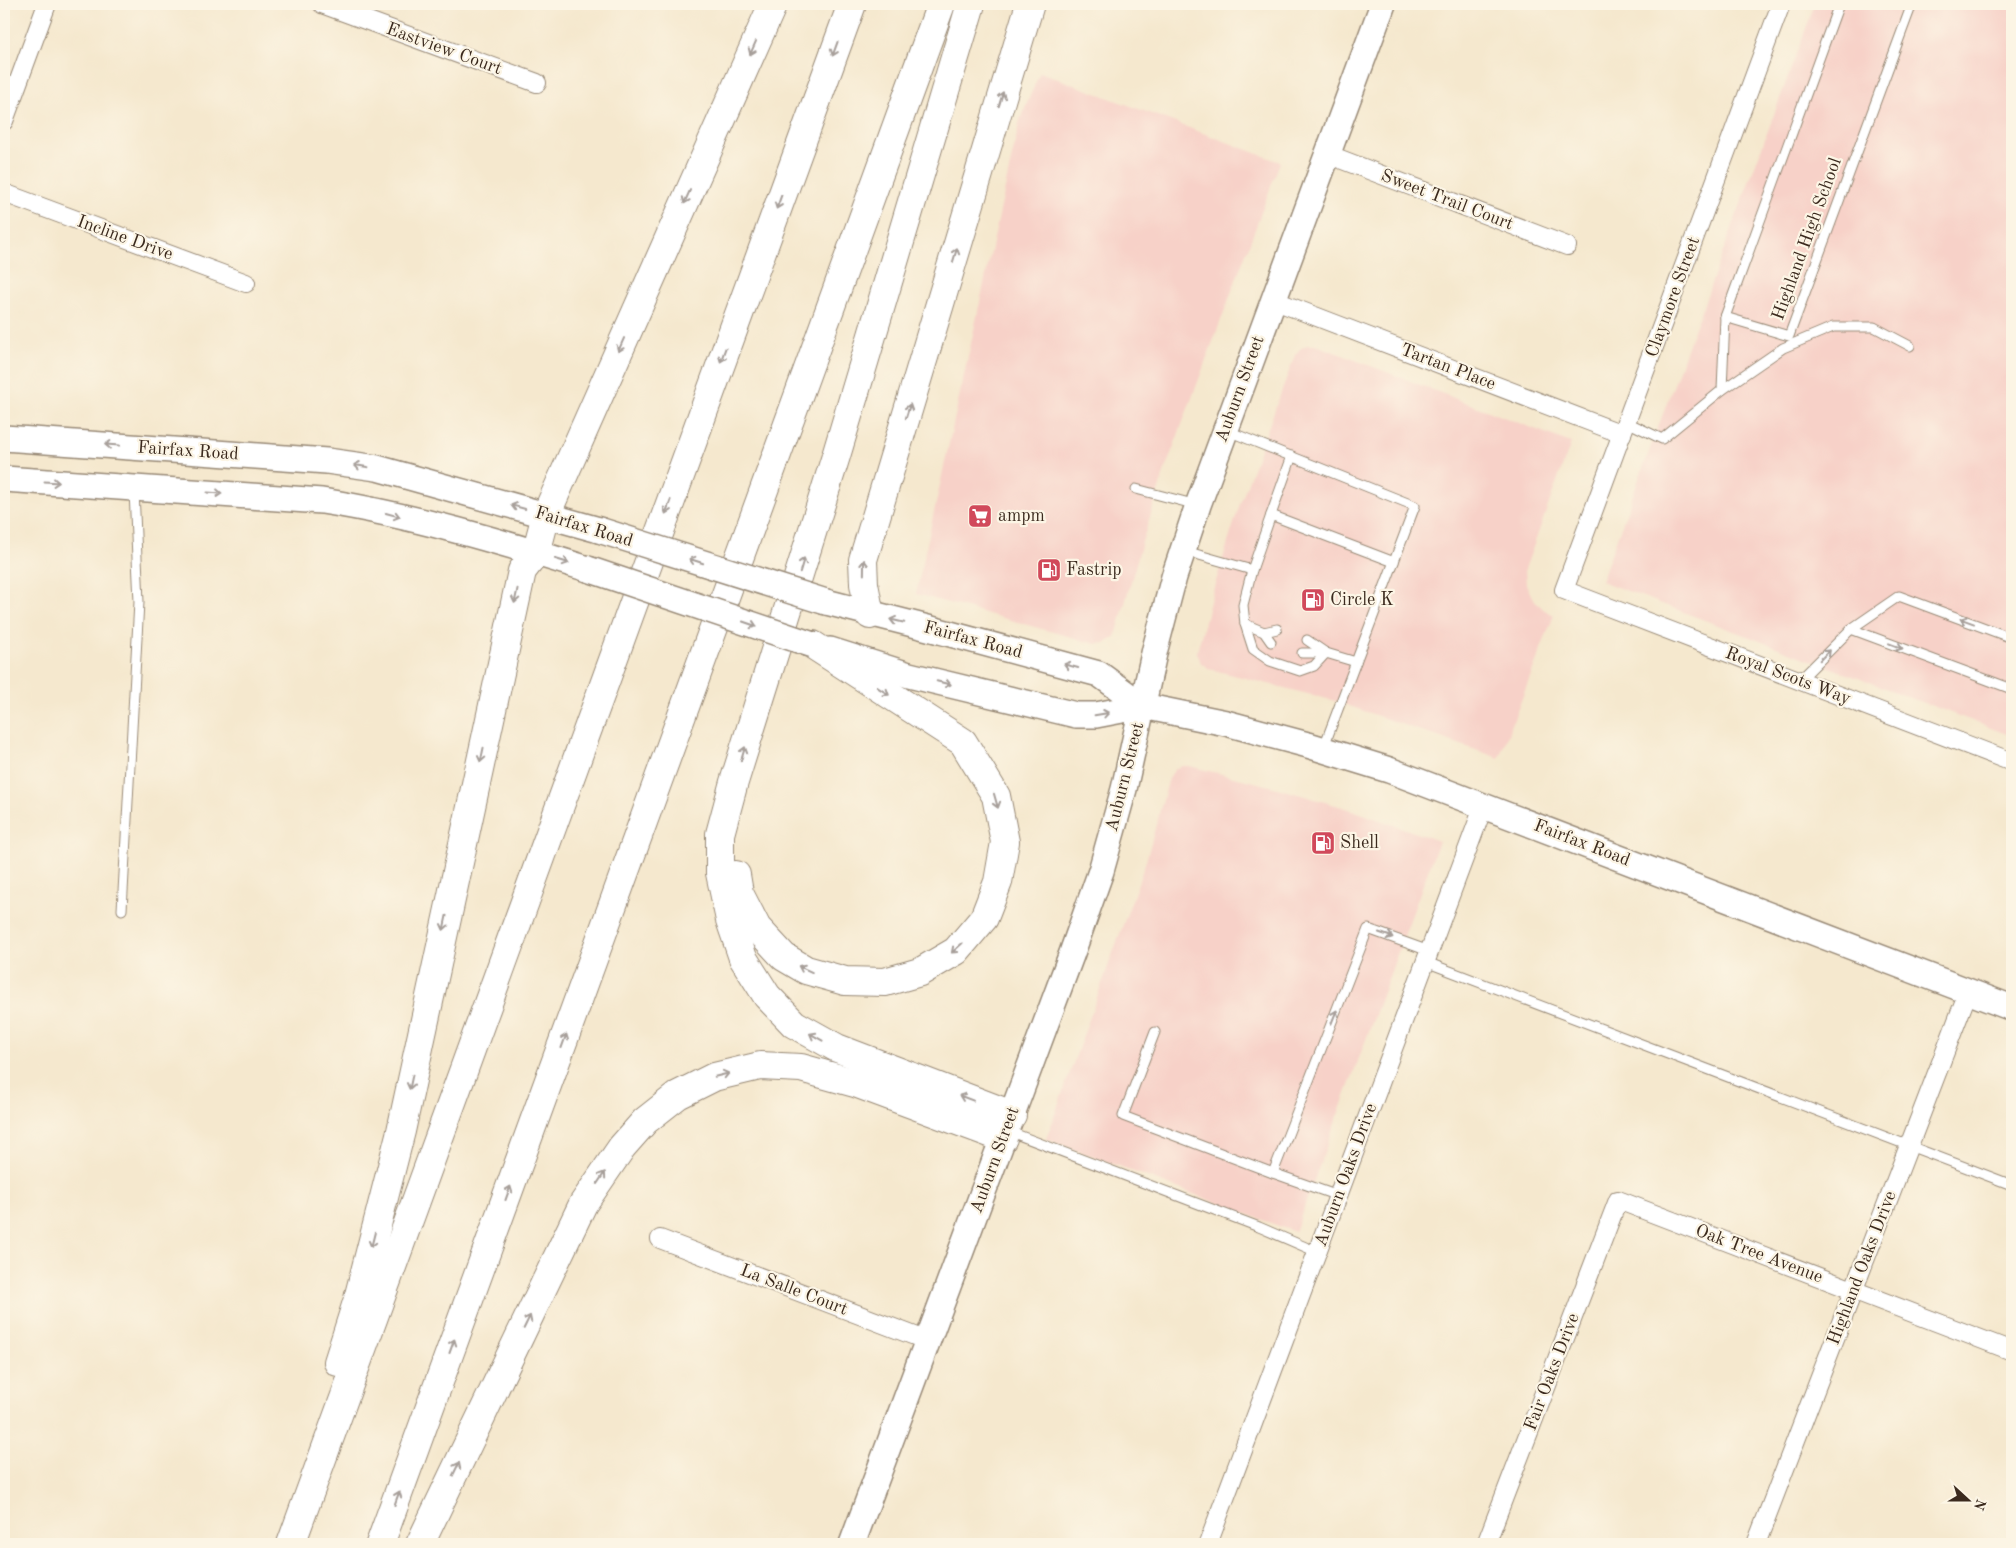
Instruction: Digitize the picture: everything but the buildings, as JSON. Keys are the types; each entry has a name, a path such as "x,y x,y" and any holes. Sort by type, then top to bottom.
{"highway":[{"path":"281,1544 358,1299 401,1130 522,571 536,553 546,515 773,4"},
{"path":"290,1544 852,4"},
{"path":"380,1544 941,4"},
{"path":"971,4 836,456 734,782 720,834 720,873 730,920 743,958 768,996 794,1024 837,1048 1007,1128"},
{"path":"870,615 864,584 864,560 1030,4"},
{"path":"734,782 732,858 739,893 757,928 784,957 806,970 845,982 885,982 911,975 920,972 956,951 984,918 998,882 1005,842 996,796 963,742 813,645"},
{"path":"420,1544 583,1204 622,1147 645,1122 678,1095 714,1077 760,1066 801,1068 1007,1128"}],"main road":[{"name":"Auburn Street","path":"852,1544 1101,871 1124,789 1155,649 1183,550 1224,429 1382,4"},
{"name":"Fairfax Road","path":"4,438 327,461 377,468 599,530 870,615 928,628 1099,674 1143,706"},
{"name":"Fairfax Road","path":"4,479 322,501 368,508 536,553 588,569 813,645 909,675 1076,715 1096,715 1143,706 1226,723 1323,749 1389,770 2012,1008"}],"street":[{"path":"4,121 47,4"},
{"name":"Eastview Court","path":"322,4 537,83"},
{"name":"Claymore Street","path":"1564,590 1781,4"},
{"name":"Sweet Trail Court","path":"1327,154 1567,246"},
{"name":"Incline Drive","path":"4,193 246,283"},
{"name":"Tartan Place","path":"1273,300 1624,428"},
{"name":"Royal Scots Way","path":"1564,590 2012,762"},
{"name":"Auburn Oaks Drive","path":"1208,1544 1484,806"},
{"name":"Highland Oaks Drive","path":"1758,1544 1968,992"},
{"name":"Oak Tree Avenue","path":"1618,1200 2012,1351"},
{"name":"Fair Oaks Drive","path":"1486,1544 1618,1200"},
{"name":"La Salle Court","path":"660,1239 928,1341"}],"lane":[{"path":"1722,390 1725,317 1839,4"},
{"name":"Highland High School","path":"1725,317 1789,336 1912,4"},
{"path":"1624,428 1662,438 1722,390 1783,348 1833,327 1874,327 1910,346"},
{"path":"1783,348 1789,336"},
{"path":"1224,429 1415,506 1323,749"},
{"path":"1292,456 1252,570 1243,605 1245,624 1253,649 1270,662 1300,672 1314,666 1326,653"},
{"path":"122,910 139,602 133,488"},
{"path":"1136,489 1198,505"},
{"path":"1271,515 1394,562"},
{"path":"1183,550 1252,570"},
{"path":"1800,680 1851,629 1899,596 2012,638"},
{"path":"1245,624 1264,632 1271,642"},
{"path":"1264,632 1276,629"},
{"path":"1851,629 2012,689"},
{"path":"1307,640 1326,653"},
{"path":"1302,652 1326,653 1356,662"},
{"path":"1273,1173 1368,929 1428,956 2012,1185"},
{"path":"1154,1032 1123,1116 1338,1196"},
{"path":"1007,1128 1259,1227 1317,1252"}],"shaded area":[{"path":"1815,4 2012,4 2012,736 1601,581"},
{"path":"1040,72 1280,162 1165,470 1142,542 1117,632 1114,638 1106,643 1096,644 916,594 1020,120"},
{"path":"1307,345 1316,345 1571,443 1525,569 1526,584 1532,597 1543,609 1554,615 1499,758 1335,701 1210,669 1201,663 1197,652 1212,594 1240,504 1295,355"},
{"path":"1181,766 1189,766 1270,786 1349,809 1439,841 1295,1232 1046,1139 1146,861 1169,778 1175,769"}],"place":[{"name":"ampm","path":"980,516"},
{"name":"Fastrip","path":"1049,570"},
{"name":"Circle K","path":"1313,600"},
{"name":"Shell","path":"1323,843"}]}
